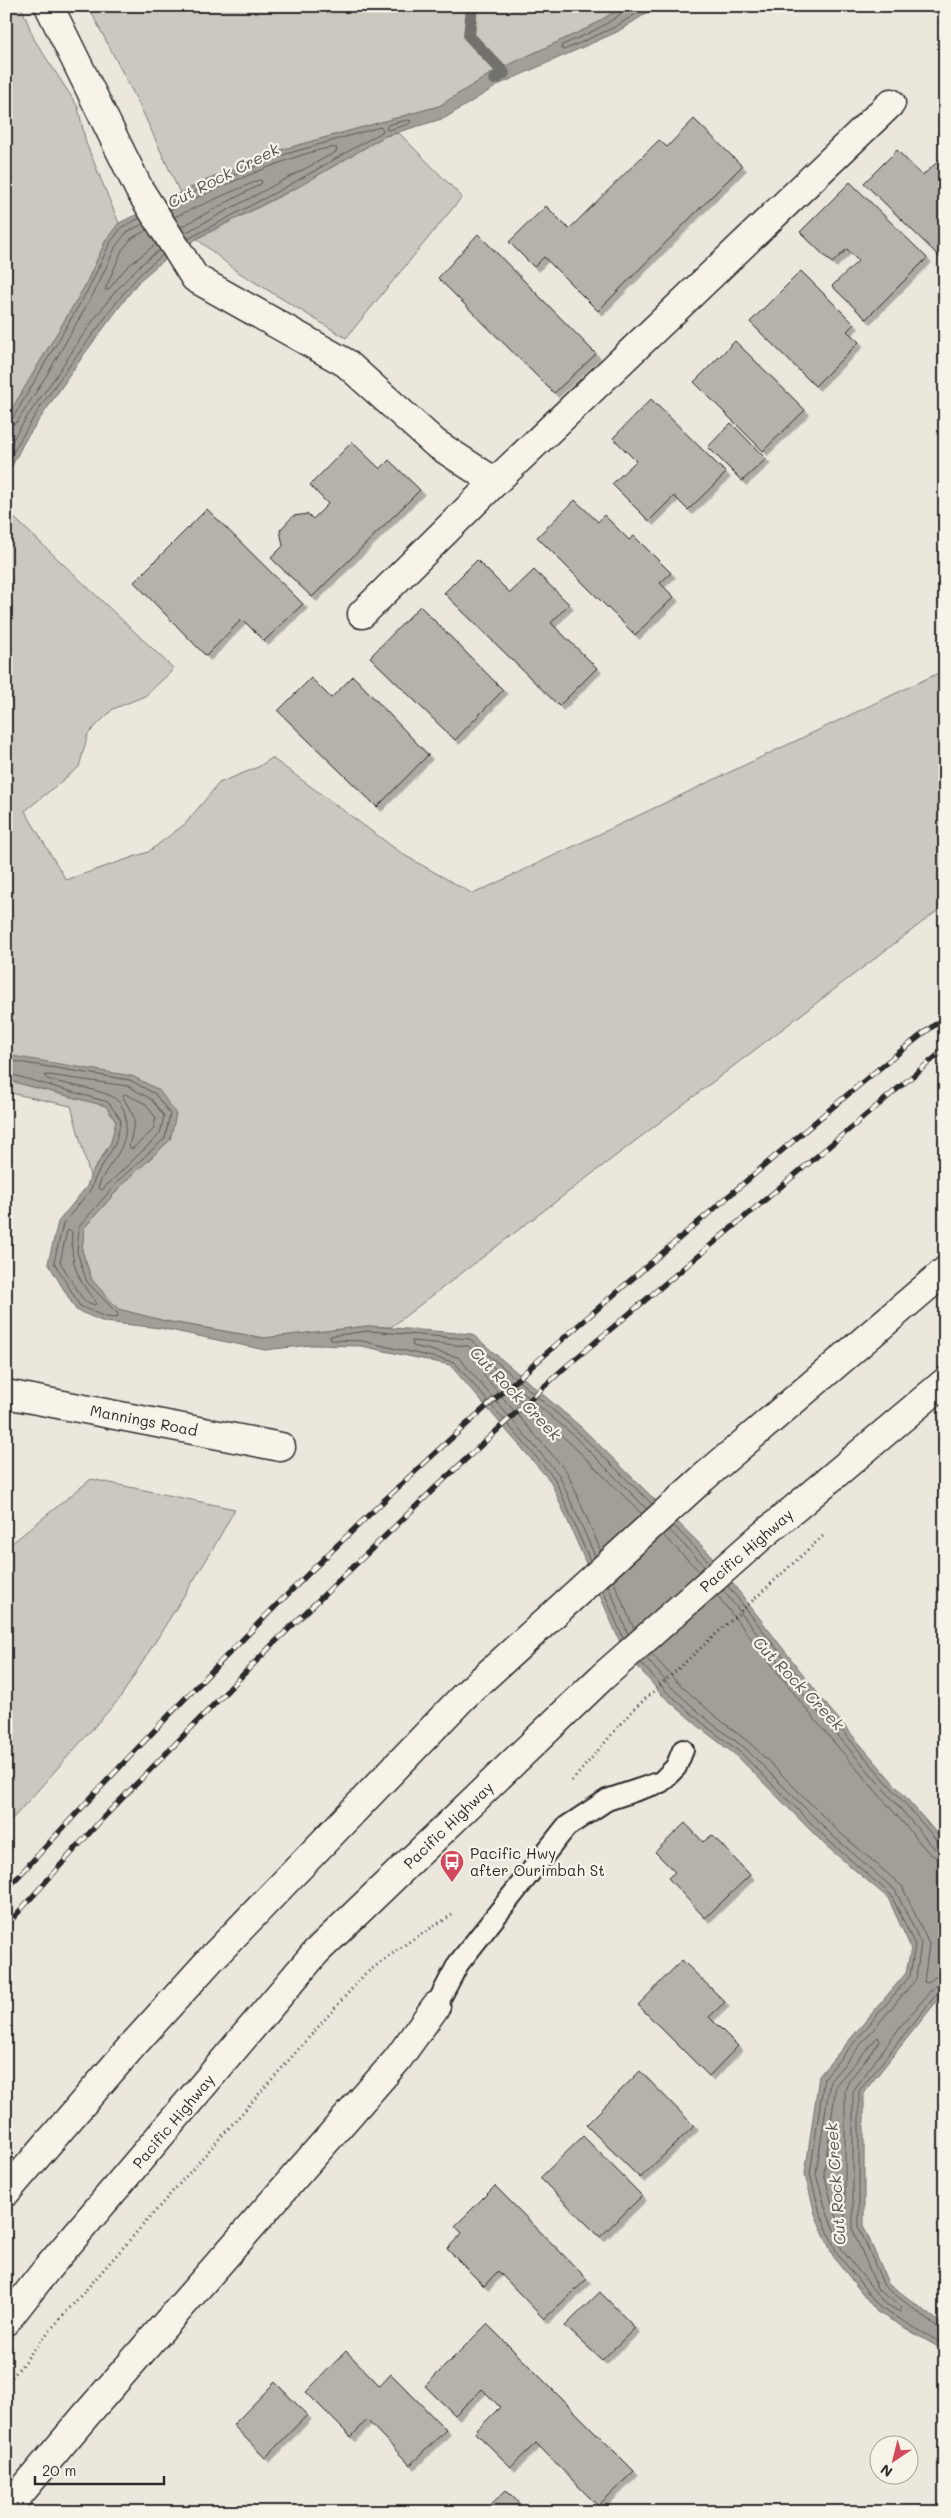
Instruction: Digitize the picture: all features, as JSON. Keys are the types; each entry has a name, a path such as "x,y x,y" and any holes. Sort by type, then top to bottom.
{"main road":[{"path":"49,6 139,188 195,278 346,363 435,443 495,482"},
{"path":"362,614 495,482 891,103"},
{"path":"6,2192 210,1960 463,1697 703,1478 945,1271"},
{"name":"Pacific Highway","path":"6,2321 46,2270 316,1952 601,1678 756,1540 945,1382"},
{"name":"Mannings Road","path":"6,1394 281,1447"},
{"path":"6,2510 86,2415 397,2060 436,2006"}],"lane":[{"path":"436,2006 458,1964 566,1827 607,1800 661,1782 676,1767 683,1750"}],"path":[{"path":"569,1785 631,1712 784,1574"},
{"path":"6,2385 44,2337 365,1974 410,1940 456,1912"}],"shaded area":[{"path":"6,6 21,6 34,39 78,107 86,143 119,223 106,240 85,286 6,419"},
{"path":"88,6 624,6 588,28 495,71 439,106 284,149 180,193 140,106"},
{"path":"399,133 462,197 346,338 235,270 197,239 298,187 385,136"},
{"path":"6,510 174,669 145,696 113,709 88,734 79,767 25,811 66,880 148,852 185,824 219,783 258,767 272,758 404,855 473,894 945,670 945,905 391,1327 368,1326 265,1338 165,1321 118,1309 92,1280 82,1251 84,1228 123,1184 170,1140 62,1066 6,1055"},
{"path":"6,1077 14,1082 106,1106 116,1122 111,1142 90,1176 71,1106 6,1092"},
{"path":"91,1479 235,1509 210,1554 120,1698 6,1826 6,1548"}],"water":[{"path":"624,6 658,6 617,32 500,84 445,118 385,136 298,187 204,234 160,263 139,281 85,353 24,442 6,478 6,419 85,286 106,240 119,223 207,180 284,149 439,106 495,71 588,28"},
{"path":"6,1055 132,1076 159,1090 176,1114 170,1140 123,1184 84,1228 82,1251 92,1280 118,1309 165,1321 264,1338 368,1326 472,1334 581,1427 709,1553 829,1708 945,1843 945,1991 864,2092 864,2227 888,2283 945,2326 945,2351 877,2312 833,2256 815,2214 805,2174 819,2076 906,1973 911,1948 888,1898 825,1845 737,1756 661,1694 623,1649 551,1482 450,1365 361,1346 311,1345 265,1350 160,1328 104,1322 76,1310 48,1263 58,1222 87,1186 90,1176 111,1143 116,1122 106,1106 14,1082 6,1077"}],"building":[{"path":"694,119 742,166 598,311 544,257 534,267 509,242 546,206 569,229 659,140 667,147"},
{"path":"897,150 922,176 945,155 945,262 864,183"},
{"path":"850,182 927,258 866,319 832,286 858,261 847,249 832,263 800,232"},
{"path":"478,234 596,354 554,393 438,278"},
{"path":"801,271 854,324 847,331 859,342 815,386 750,322"},
{"path":"735,341 805,410 763,451 694,382"},
{"path":"651,399 726,473 688,510 674,496 649,521 612,484 636,461 613,438"},
{"path":"731,423 766,459 742,481 708,447"},
{"path":"352,442 380,469 389,460 420,490 312,597 271,558 283,546 280,530 293,516 308,514 313,519 328,504 310,485"},
{"path":"575,500 598,522 604,515 629,540 634,536 671,573 660,583 674,597 635,635 537,537"},
{"path":"207,509 303,604 264,641 242,619 206,656 134,582"},
{"path":"477,560 510,593 534,570 569,604 551,623 597,668 559,706 444,593"},
{"path":"420,606 503,690 455,740 370,657"},
{"path":"353,676 428,755 377,807 278,711 311,678 331,698"},
{"path":"685,1823 703,1842 712,1835 750,1875 705,1918 668,1878 675,1872 655,1852"},
{"path":"682,1960 725,2002 709,2017 738,2046 709,2076 638,2005"},
{"path":"640,2071 694,2126 640,2178 586,2125"},
{"path":"583,2136 642,2196 600,2237 540,2178"},
{"path":"495,2186 587,2279 544,2319 498,2271 484,2286 447,2249 462,2233 455,2226"},
{"path":"600,2292 635,2328 602,2360 565,2326"},
{"path":"487,2324 634,2471 598,2506 536,2443 511,2467 475,2432 500,2407 482,2389 455,2415 425,2386"},
{"path":"346,2351 380,2386 391,2374 446,2430 410,2465 367,2420 351,2437 306,2392"},
{"path":"275,2382 307,2415 265,2458 233,2425"},
{"path":"506,2490 528,2512 483,2512"}],"waterway":[{"name":"Cut Rock Creek","path":"472,6 469,36 504,73 495,79"}],"railway":[{"path":"6,1890 209,1674 314,1568 421,1466 560,1341 792,1142 852,1091 945,1017"},
{"path":"6,1926 102,1819 272,1645 437,1486 562,1370 945,1049"}],"place":[{"name":"Pacific Hwy after Ourimbah St","path":"452,1883"}]}
